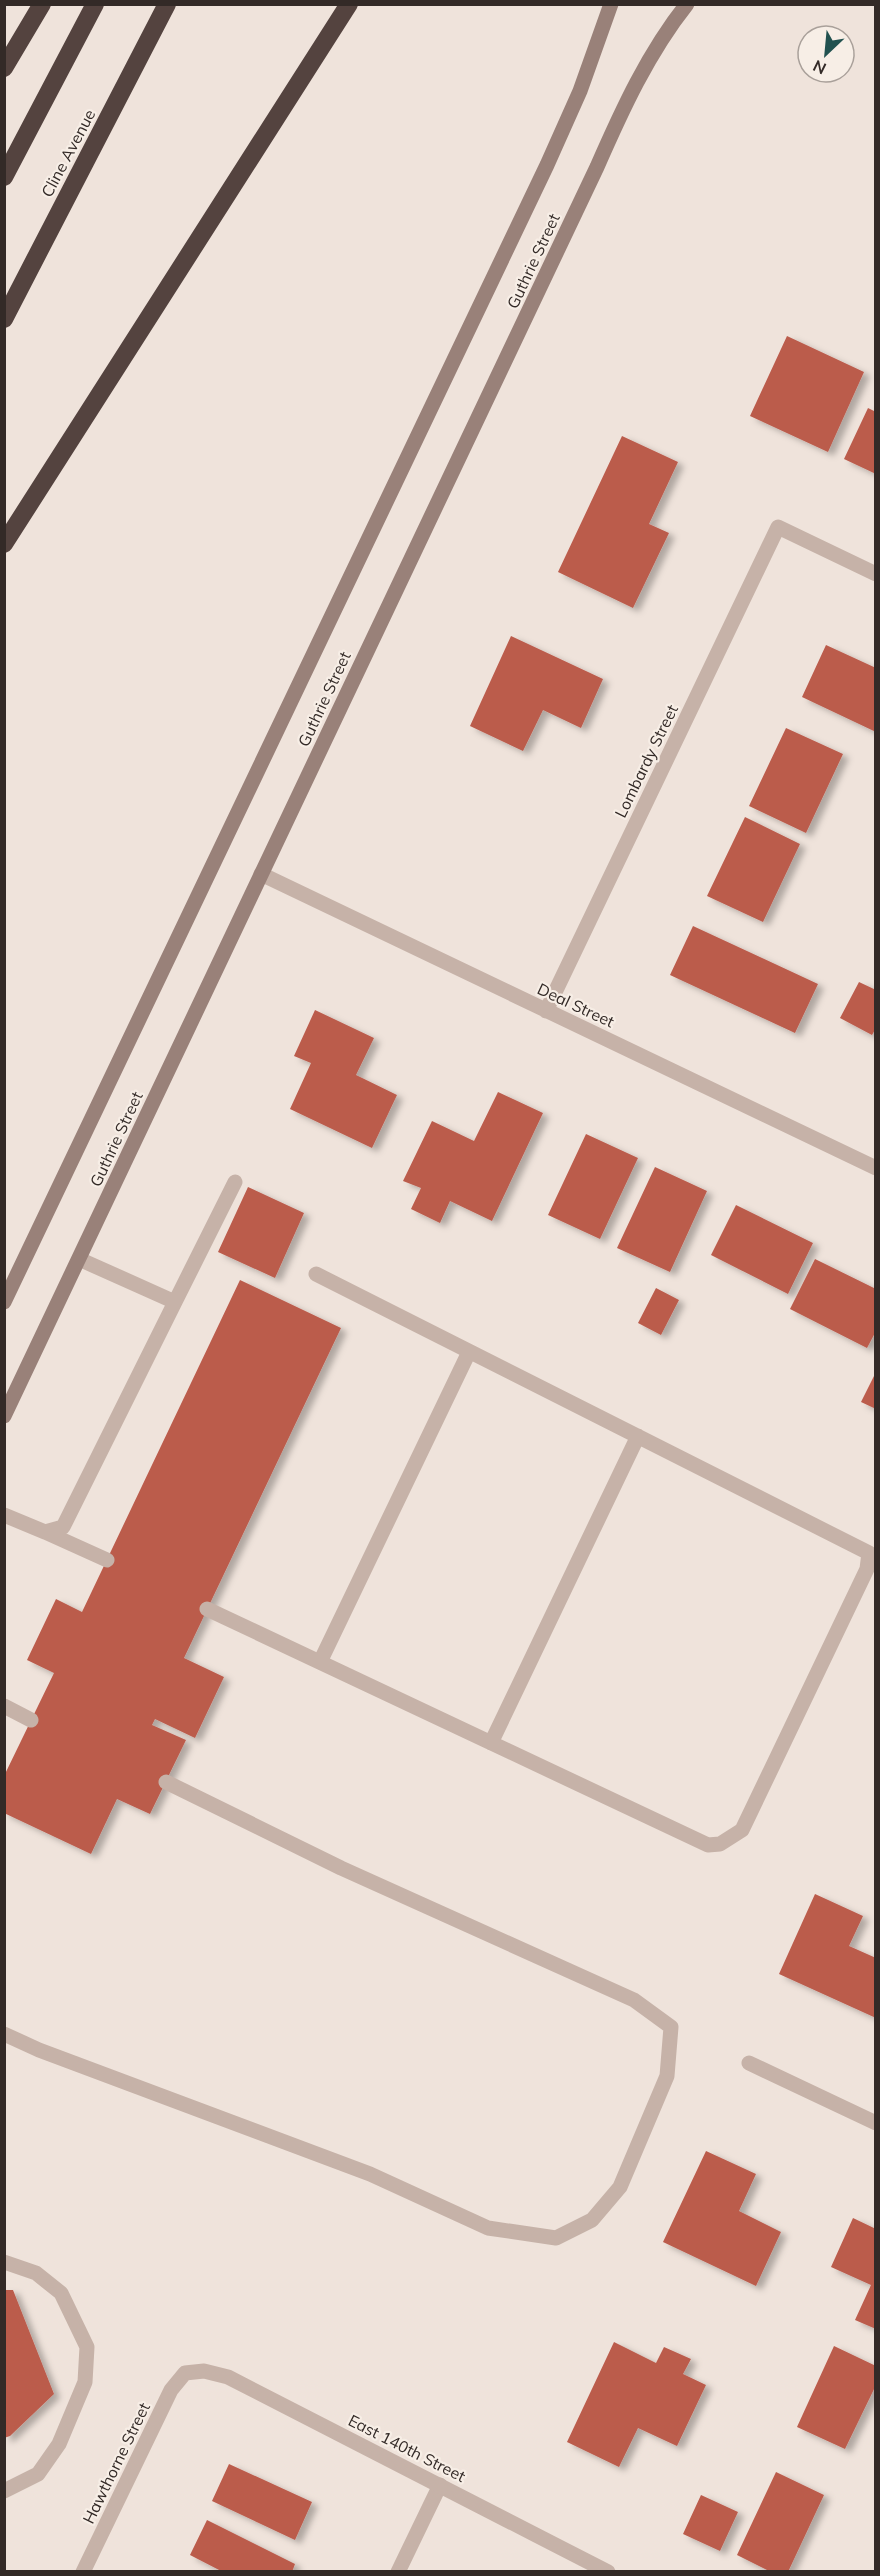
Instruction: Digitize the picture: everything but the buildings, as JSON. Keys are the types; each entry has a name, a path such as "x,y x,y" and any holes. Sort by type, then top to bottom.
{"highway":[{"path":"4,68 42,4"},
{"path":"4,177 95,4"},
{"name":"Cline Avenue","path":"4,319 167,4"},
{"path":"4,544 349,4"}],"main road":[{"name":"Guthrie Street","path":"4,1302 547,165 580,91 611,4"},
{"name":"Guthrie Street","path":"4,1416 597,167 628,97 668,28 687,4"}],"street":[{"name":"Lombardy Street","path":"546,1011 778,527 876,574"},
{"name":"Deal Street","path":"261,874 876,1168"},
{"path":"45,1532 63,1527 235,1182"},
{"path":"79,1259 175,1302"},
{"path":"207,1609 708,1845 720,1844 742,1830 867,1569 869,1553 316,1274"},
{"path":"320,1662 469,1352"},
{"path":"491,1743 638,1436"},
{"path":"4,1515 107,1560"},
{"path":"4,1706 31,1720"},
{"path":"4,2034 39,2050 370,2174 488,2228 556,2238 592,2220 620,2187 667,2076 671,2027 634,2000 341,1868 166,1782"},
{"path":"750,2063 876,2123"},
{"path":"4,2262 36,2273 61,2293 87,2347 85,2382 59,2444 38,2474 4,2491"},
{"name":"East 140th Street","path":"185,2373 204,2371 228,2377 608,2571"},
{"name":"Hawthorne Street","path":"83,2571 171,2390 185,2373"},
{"path":"398,2571 440,2485"}]}
